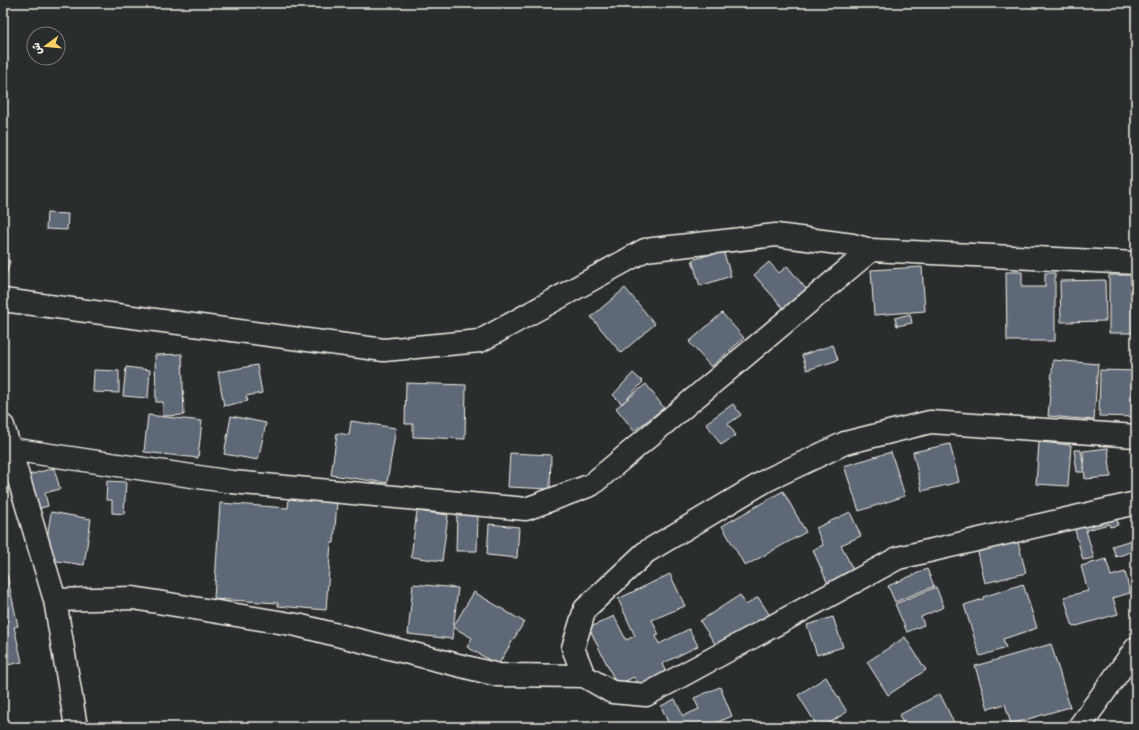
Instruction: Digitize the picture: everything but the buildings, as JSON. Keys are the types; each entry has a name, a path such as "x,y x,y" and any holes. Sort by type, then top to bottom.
{"street":[{"path":"3,300 384,350 480,341 645,250 776,236 853,245 870,250 1136,264"},
{"path":"10,449 232,482 526,508 590,485 870,250"},
{"path":"584,676 573,648 585,609 646,552 767,480 845,443 930,422 1136,436"},
{"path":"3,426 55,600 76,727"},
{"path":"55,600 133,598 297,624 498,675 584,676 612,692 646,695 898,558 1136,503"},
{"path":"1079,727 1136,648"}]}
